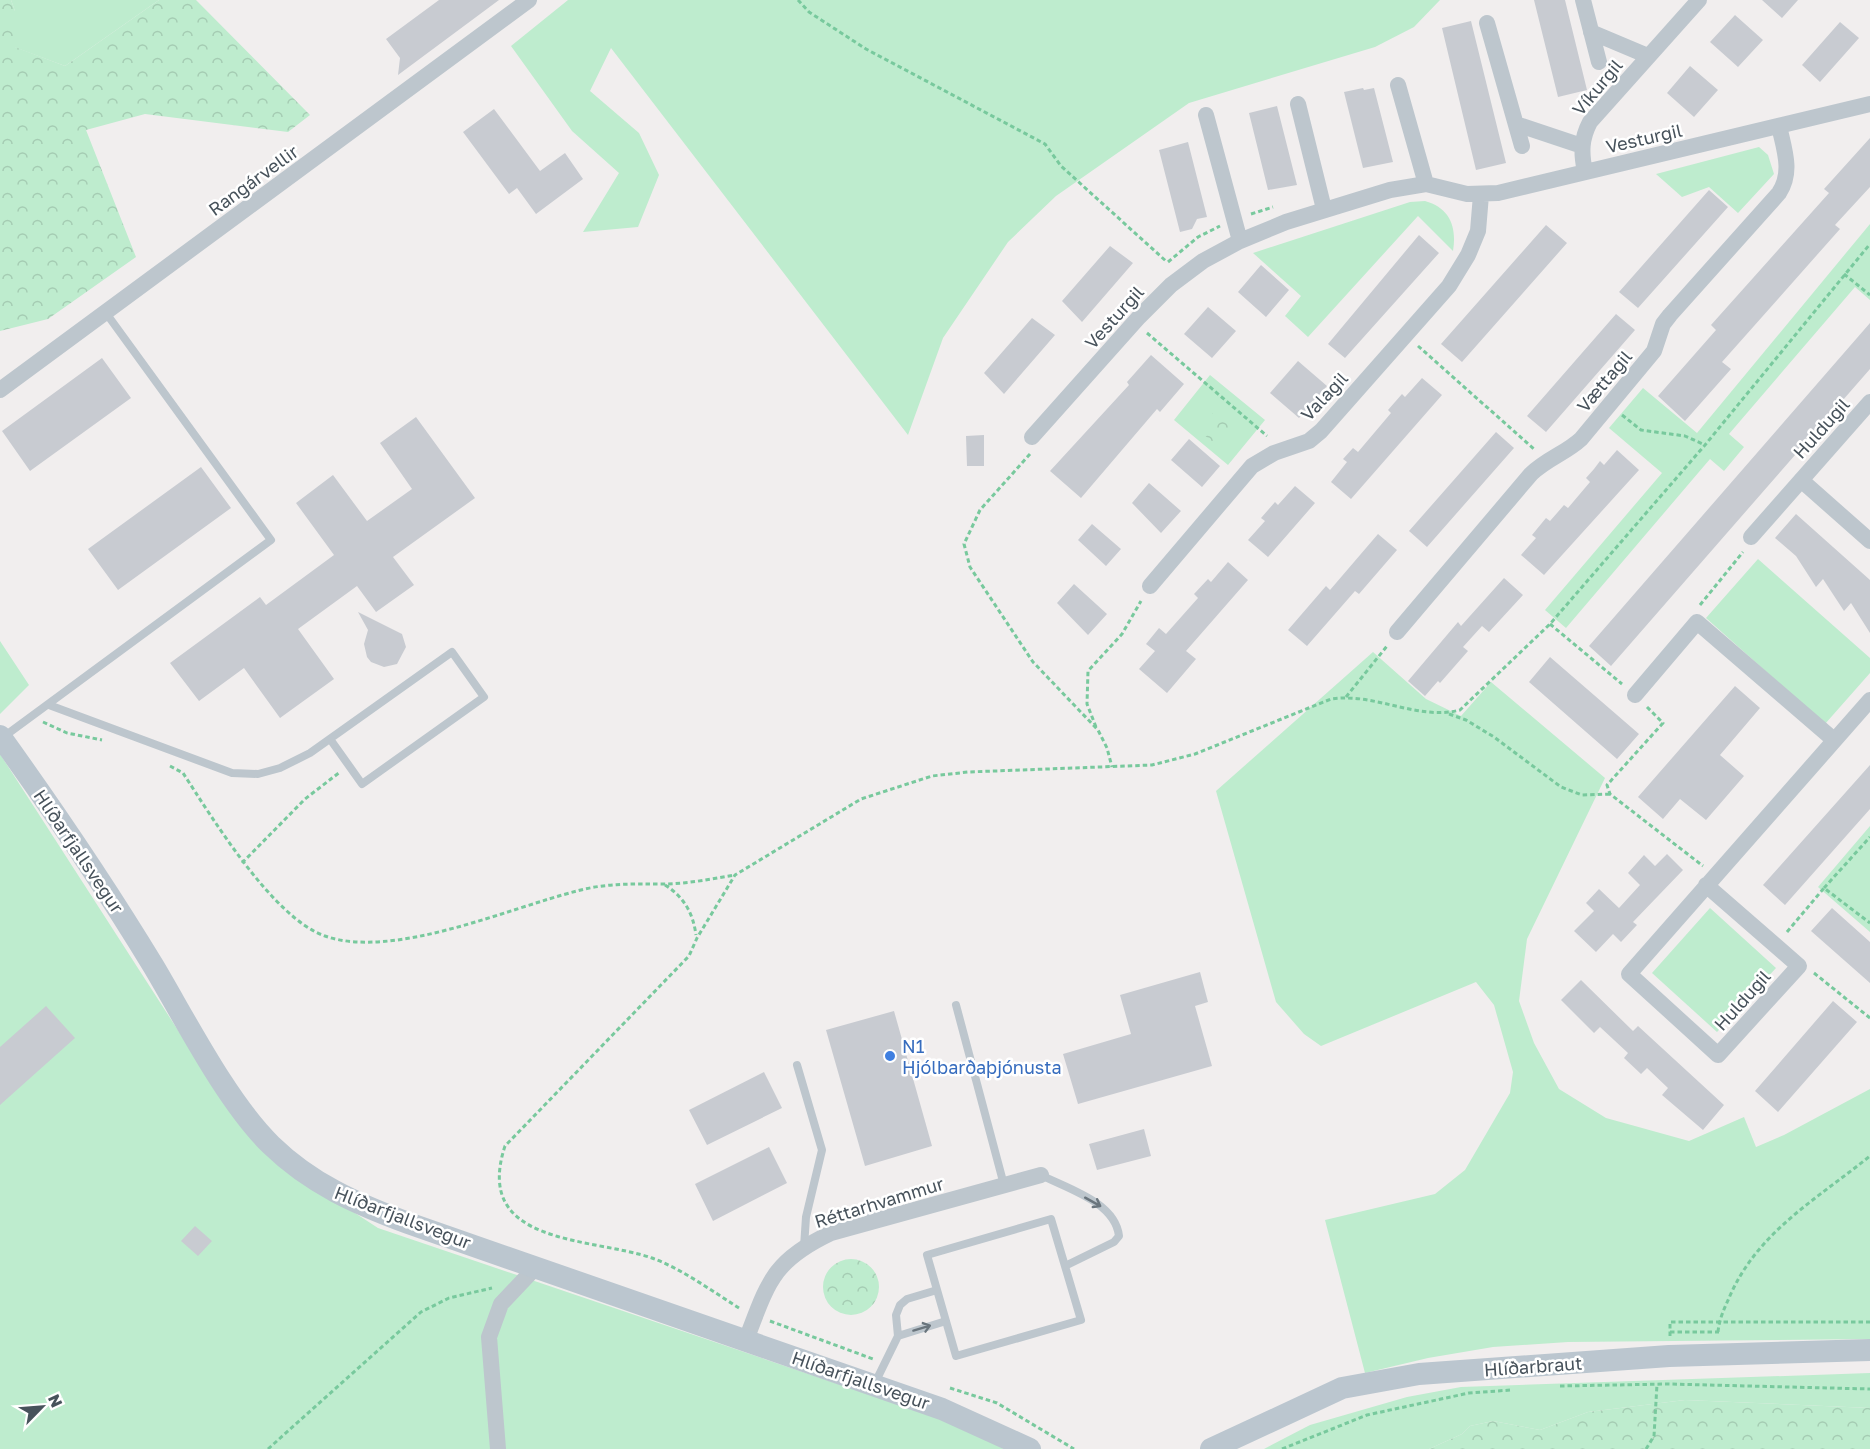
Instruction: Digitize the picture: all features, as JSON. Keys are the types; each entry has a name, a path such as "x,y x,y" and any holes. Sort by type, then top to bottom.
{"main road":[{"name":"Hlíðarfjallsvegur","path":"1,737 114,903 231,1093 270,1144 305,1175 346,1200 530,1274 746,1340 942,1409 1010,1444 1030,1449"},
{"name":"Hlíðarbraut","path":"1211,1449 1342,1388 1419,1374 1669,1356 1870,1350"}],"street":[{"name":"Rangárvellir","path":"0,390 529,0"},
{"name":"Víkurgil","path":"1583,0 1599,62"},
{"name":"Víkurgil","path":"1585,172 1583,135 1590,122 1699,0"},
{"path":"1487,23 1522,146"},
{"name":"Víkurgil","path":"1592,32 1648,56"},
{"path":"1398,85 1426,184"},
{"path":"1298,104 1324,209"},
{"name":"Vesturgil","path":"1032,437 1134,322 1203,261 1240,241 1324,209 1390,190 1426,184 1481,195 1870,104"},
{"path":"1206,115 1240,241"},
{"name":"Víkurgil","path":"1516,124 1582,146"},
{"name":"Vættagil","path":"1397,632 1546,460 1573,447 1654,351 1663,324 1670,315 1786,182 1788,172 1779,126"},
{"name":"Valagil","path":"1150,586 1241,477 1263,458 1282,449 1309,441 1321,430 1449,286 1468,255 1478,231 1481,195"},
{"name":"Huldugil","path":"1751,537 1870,402"},
{"name":"Huldugil","path":"1802,480 1870,541"},
{"path":"1635,695 1697,622 1834,740"},
{"name":"Huldugil","path":"1710,880 1805,967 1719,1055 1629,974 1710,880 1870,700"},
{"name":"Réttarhvammur","path":"746,1340 769,1280 780,1265 804,1247 831,1233 1041,1175"},
{"path":"498,1449 489,1337 501,1304 530,1274"}],"lane":[{"path":"1,737 49,705 271,540 106,313"},
{"path":"49,705 232,773 258,774 280,768 330,739 452,652 484,697 362,784 330,739"},
{"path":"956,1005 1004,1185"},
{"path":"797,1065 822,1150 806,1217 804,1247"},
{"path":"1041,1175 1099,1205 1114,1218 1118,1226 1119,1236 1114,1242 1065,1266"},
{"path":"1051,1219 1065,1266 1081,1320 956,1356 927,1255 1051,1219"},
{"path":"873,1385 898,1336 896,1315 900,1305 907,1299 937,1290"},
{"path":"898,1336 946,1321"}],"path":[{"path":"798,0 809,12 866,49 1045,144 1060,166 1184,276"},
{"path":"1168,262 1198,237 1235,220 1280,204"},
{"path":"1447,714 1468,704 1550,624 1705,445 1870,244"},
{"path":"1844,274 1870,295"},
{"path":"1134,322 1282,449"},
{"path":"1405,335 1546,460"},
{"path":"1610,404 1641,430 1685,436 1705,445"},
{"path":"1032,437 1032,452 980,510 964,544 970,567 983,591 1033,662 1098,730"},
{"path":"1112,767 1107,748 1087,704 1088,671 1122,634 1150,586"},
{"path":"1550,624 1635,695 1663,723 1607,785 1610,794 1710,880"},
{"path":"1346,697 1397,632"},
{"path":"167,764 183,773 242,863 292,915 323,936 349,942 399,940 439,931 578,890 614,883 663,884 735,875 861,799 893,787 932,776 968,772 1152,765 1195,754 1330,699 1346,697 1447,714 1466,720 1494,737 1561,787 1582,795 1610,794"},
{"path":"32,717 68,733 112,742"},
{"path":"242,863 305,799 349,765"},
{"path":"1783,938 1870,837"},
{"path":"735,875 696,938 689,956 676,972 623,1022 505,1146 497,1170 501,1192 512,1213 536,1230 652,1258 755,1317 781,1324 884,1364"},
{"path":"663,884 679,895 691,913 696,938"},
{"path":"1824,888 1870,923"},
{"path":"1805,967 1817,974 1870,1018"},
{"path":"1805,967 1817,974"},
{"path":"1718,1332 1719,1323 1738,1279 1759,1248 1777,1227 1870,1156"},
{"path":"268,1449 421,1312 449,1298 530,1274"},
{"path":"1670,1332 1670,1322 1870,1322"},
{"path":"1552,1386 1657,1384 1870,1389"},
{"path":"1646,1449 1654,1436 1657,1384"},
{"path":"941,1386 997,1403 1067,1447 1074,1449"},
{"path":"1282,1449 1367,1415 1469,1393 1516,1389"}],"green space":[{"path":"0,0 11,0 15,11 15,47 65,66 159,0 196,0 310,115 288,132 145,114 86,130 136,257 48,319 0,331"},
{"path":"11,0 159,0 65,66 14,47 15,11"},
{"path":"568,0 1440,0 1414,27 1375,47 1189,103 1056,196 1008,242 943,338 908,435 611,48 590,91 639,133 659,175 638,227 583,232 619,173 572,131 511,46"},
{"path":"1759,147 1768,155 1774,174 1738,213 1709,187 1682,197 1656,174"},
{"path":"1425,201 1440,208 1450,220 1454,234 1453,251 1418,216 1308,337 1285,316 1301,296 1253,253 1410,202"},
{"path":"1870,224 1870,300 1855,287 1729,434 1744,447 1724,471 1710,459 1566,628 1545,610 1662,473 1609,428 1643,388 1697,433"},
{"path":"1210,375 1265,420 1228,465 1174,420"},
{"path":"1217,408 1235,422 1217,445 1199,431"},
{"path":"1758,559 1870,658 1870,673 1825,724 1706,618"},
{"path":"0,641 29,685 0,714"},
{"path":"1373,652 1426,699 1461,716 1491,682 1605,778 1527,939 1519,1001 1534,1043 1559,1089 1606,1118 1689,1141 1744,1117 1756,1147 1784,1135 1870,1089 1870,1339 1568,1342 1493,1347 1428,1358 1365,1373 1325,1220 1435,1194 1465,1170 1510,1093 1513,1072 1494,1005 1476,982 1321,1046 1304,1034 1276,1002 1216,791"},
{"path":"0,754 221,1097 269,1157 378,1228 965,1427 1004,1449 0,1449"},
{"path":"1870,826 1870,932 1818,887"},
{"path":"1710,908 1776,968 1717,1032 1652,973"},
{"path":"851,1259 862,1261 871,1267 877,1276 879,1287 877,1298 871,1307 862,1313 851,1315 840,1313 831,1307 825,1298 823,1287 825,1276 831,1267 840,1261"},
{"path":"1870,1373 1870,1408 1685,1400 1588,1412 1540,1430 1493,1421 1470,1426 1462,1434 1429,1449 1264,1449 1310,1425 1407,1397 1461,1387"},
{"path":"1685,1400 1870,1408 1870,1449 1429,1449 1462,1434 1470,1426 1493,1421 1540,1430 1588,1412"}],"building":[{"path":"439,0 499,0 398,75 400,58 386,39"},
{"path":"1534,0 1565,0 1587,90 1558,97"},
{"path":"1762,0 1798,0 1782,18"},
{"path":"1735,15 1763,40 1738,67 1710,42"},
{"path":"1471,21 1506,163 1476,170 1442,28"},
{"path":"1840,22 1859,38 1820,82 1802,65"},
{"path":"1690,66 1718,90 1694,117 1667,93"},
{"path":"1363,88 1364,90 1374,88 1393,162 1363,168 1344,92"},
{"path":"1277,106 1297,185 1268,190 1249,113"},
{"path":"494,109 540,171 565,153 583,179 536,214 517,188 509,194 463,132"},
{"path":"1870,138 1870,187 1835,225 1840,229 1722,362 1731,369 1685,421 1658,396 1716,330 1711,325 1829,193 1824,189"},
{"path":"1188,142 1207,217 1197,219 1192,229 1180,232 1159,150"},
{"path":"1709,190 1728,207 1638,308 1619,292"},
{"path":"1546,225 1567,243 1462,362 1441,344"},
{"path":"1419,235 1439,253 1345,358 1328,344"},
{"path":"1110,246 1133,263 1082,322 1062,301"},
{"path":"1261,265 1289,290 1266,317 1238,292"},
{"path":"1208,307 1236,331 1212,358 1184,334"},
{"path":"1616,314 1635,330 1546,432 1527,416"},
{"path":"1032,318 1055,335 1004,394 984,373"},
{"path":"1870,323 1870,369 1611,666 1589,646"},
{"path":"1151,355 1184,384 1160,412 1157,409 1081,498 1050,471 1129,385 1127,382"},
{"path":"102,358 131,398 30,471 2,431"},
{"path":"1298,361 1327,386 1299,418 1270,393"},
{"path":"1422,378 1442,395 1351,499 1331,482 1347,462 1343,459 1353,448 1358,452 1391,413 1388,410 1402,394 1405,397"},
{"path":"416,417 475,498 393,557 414,585 376,612 357,586 298,629 334,679 280,718 244,668 199,701 170,663 260,597 266,605 334,555 296,503 333,475 367,521 412,489 380,443"},
{"path":"1496,432 1514,448 1427,547 1409,531"},
{"path":"984,435 984,466 967,466 966,436"},
{"path":"1189,439 1220,466 1202,487 1171,460"},
{"path":"1617,450 1639,470 1544,575 1521,555 1536,538 1532,535 1546,518 1550,521 1564,505 1568,508 1590,482 1586,478 1600,461 1604,465"},
{"path":"201,467 231,508 118,590 88,549"},
{"path":"1149,483 1181,511 1161,533 1132,503"},
{"path":"1295,486 1315,503 1268,557 1248,540 1265,521 1261,518 1275,502 1278,505"},
{"path":"1796,514 1870,580 1870,633 1851,603 1844,611 1823,579 1816,587 1796,556 1775,538"},
{"path":"1092,524 1121,549 1106,566 1078,540"},
{"path":"1378,534 1397,550 1359,594 1355,591 1307,646 1288,630 1326,586 1330,590"},
{"path":"1228,562 1248,580 1186,651 1196,659 1167,693 1139,669 1155,651 1146,644 1159,628 1166,634 1198,598 1194,594 1208,579 1211,582"},
{"path":"1504,578 1523,595 1489,632 1482,626 1463,647 1468,651 1440,683 1438,681 1425,696 1408,681 1458,622 1461,626"},
{"path":"1074,584 1107,614 1088,635 1057,603"},
{"path":"358,612 402,634 406,647 397,664 384,667 371,662 367,657 364,644 368,630"},
{"path":"1550,657 1639,734 1617,759 1529,682"},
{"path":"1735,686 1760,708 1720,755 1744,776 1706,820 1680,799 1663,819 1638,797"},
{"path":"1870,765 1870,809 1785,905 1763,885"},
{"path":"1667,854 1683,870 1633,922 1637,925 1621,942 1613,934 1596,952 1574,931 1594,911 1586,903 1599,889 1619,908 1640,885 1628,873 1644,855 1655,866"},
{"path":"1832,908 1870,942 1870,983 1811,931"},
{"path":"1200,972 1208,1002 1195,1006 1212,1066 1078,1104 1063,1054 1131,1034 1120,995"},
{"path":"1581,980 1633,1031 1638,1026 1724,1105 1703,1130 1662,1095 1668,1088 1647,1068 1641,1074 1624,1058 1628,1053 1600,1027 1594,1033 1561,1000"},
{"path":"1833,1001 1857,1022 1778,1112 1755,1091"},
{"path":"46,1006 75,1038 0,1105 0,1047"},
{"path":"894,1011 932,1146 865,1166 826,1030"},
{"path":"764,1072 782,1108 707,1145 689,1110"},
{"path":"1144,1129 1151,1156 1097,1170 1089,1144"},
{"path":"769,1147 787,1183 713,1221 695,1184"},
{"path":"195,1226 212,1241 198,1256 181,1241"}],"place":[{"name":"N1 Hjólbarðaþjónusta","path":"890,1056"}]}
